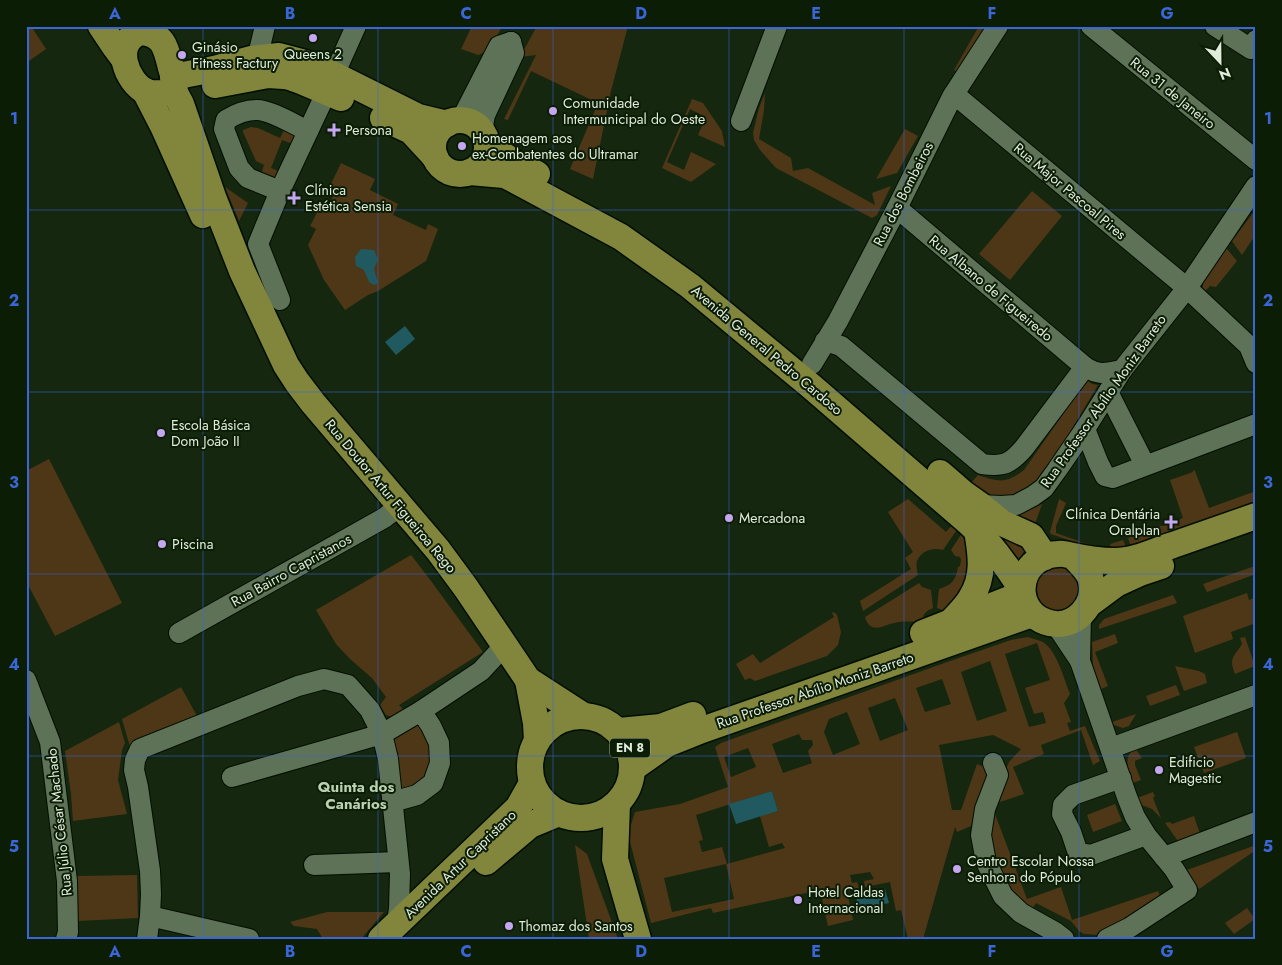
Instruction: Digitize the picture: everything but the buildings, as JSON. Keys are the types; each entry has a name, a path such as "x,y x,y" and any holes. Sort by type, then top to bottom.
{"main road":[{"path":"102,26 115,47 139,36"},
{"name":"EN 8","path":"145,91 139,88 126,66 139,36 167,51 174,86"},
{"name":"Avenida General Pedro Cardoso","path":"174,86 257,58 279,56 309,64 331,83 411,131 435,157"},
{"name":"Avenida General Pedro Cardoso","path":"174,86 187,91 268,75 331,83 418,116 469,130 512,161 631,222 685,262 812,364 963,493 979,517 1025,599"},
{"path":"145,91 159,94 174,86"},
{"name":"Rua Doutor Artur Figueiroa Rego","path":"174,86 241,267 286,365 313,403 401,504 454,570 516,664 536,722 537,741"},
{"name":"Rua Doutor Artur Figueiroa Rego","path":"145,91 255,329 265,344 286,365"},
{"path":"440,129 469,130 486,154 479,166 470,172 457,174 450,172 435,157 436,136 440,129"},
{"name":"Avenida General Pedro Cardoso","path":"470,172 504,175 621,236 690,286 800,376 922,480 979,517 1002,523 1031,536 1045,557"},
{"path":"1256,516 1126,561 1102,560 1060,553 1045,557 1029,569 1024,580 1025,599 1043,622 1056,625 1070,622 1116,584 1140,573 1256,532"},
{"path":"951,623 971,599 977,587 982,556 979,517"},
{"path":"1073,556 1083,566 1090,578 1092,591 1085,609"},
{"name":"Rua Professor Abílio Moniz Barreto","path":"619,731 661,727 951,623 1025,599"},
{"name":"Rua Professor Abílio Moniz Barreto","path":"633,768 667,744 1025,599"},
{"name":"Rua Doutor Artur Figueiroa Rego","path":"516,664 582,715"},
{"name":"EN 8","path":"568,816 600,815 609,810 624,797 632,778 633,768 630,748 619,731 603,720 582,715 556,722 537,741 532,751 530,772 532,783 541,799 552,810 568,816 615,859"},
{"name":"Avenida Artur Capristano","path":"394,934 428,895 518,808 532,783"},
{"name":"EN 8","path":"617,804 615,859 638,939"},
{"name":"Avenida Artur Capristano","path":"394,934 530,825 568,816"}],"street":[{"path":"257,58 265,26"},
{"path":"280,300 258,244 280,191 356,26"},
{"path":"741,121 777,26"},
{"name":"Rua dos Bombeiros","path":"812,364 838,321 954,94 998,26"},
{"name":"Rua 31 de Janeiro","path":"1091,26 1256,160"},
{"path":"1215,26 1251,49 1256,40"},
{"path":"469,130 485,116 514,53 515,34"},
{"name":"Rua Major Pascoal Pires","path":"954,94 1187,288 1249,346 1256,363"},
{"path":"280,191 248,178 239,168 224,129 226,120 233,116 256,110 268,112 308,131"},
{"name":"Rua Professor Abílio Moniz Barreto","path":"979,517 1001,506 1016,505 1044,488 1085,429 1122,370 1187,288 1256,186"},
{"name":"Rua Albano de Figueiredo","path":"897,208 1085,367"},
{"path":"825,341 841,346 982,464 996,466 1013,460 1024,448 1085,367 1102,374 1122,370"},
{"path":"1108,392 1145,465"},
{"path":"1085,429 1104,476 1113,478 1256,424"},
{"name":"Rua Bairro Capristanos","path":"179,633 384,518 401,504"},
{"path":"1080,661 1085,609"},
{"path":"1056,625 1080,661 1135,817 1146,835 1188,890 1129,928 1107,939"},
{"path":"232,778 382,734 421,711 481,671 516,664"},
{"path":"147,939 151,894 150,870 134,770 135,760 140,749 298,686 324,679 348,685 370,710 382,734 388,759 399,868 399,908 394,934"},
{"name":"Rua Júlio César Machado","path":"26,680 50,742 67,882 68,932 66,939"},
{"path":"1111,748 1256,695"},
{"path":"392,802 417,795 433,782 440,763 440,743 421,711"},
{"path":"993,763 998,774 985,809 981,835 986,862 1003,896 1020,913 1056,932 1064,939"},
{"path":"1121,778 1073,795 1063,805 1062,814 1078,853 1091,855 1146,835"},
{"path":"1164,857 1256,822"},
{"path":"314,865 399,868"},
{"path":"399,868 411,888 428,895"},
{"path":"150,916 249,939"}],"shaded area":[{"path":"26,26 31,26 46,49 26,63"},
{"path":"472,26 502,26 490,50 478,55 461,49"},
{"path":"537,26 628,26 611,91 593,179 570,169 598,103 531,71 508,120 504,119 536,55 520,57"},
{"path":"979,26 985,26 958,72 954,70"},
{"path":"765,93 759,139 791,158 793,171 808,168 875,205 872,193 891,186 877,215 872,218 776,168 754,140 753,133"},
{"path":"692,99 703,103 722,131 725,147 698,135 706,117 690,109 667,162 684,170 691,152 716,164 691,182 662,168"},
{"path":"251,127 258,128 280,138 285,128 296,135 293,144 282,140 271,168 281,172 277,180 260,177 264,165 256,161 243,132 243,130"},
{"path":"905,129 918,136 897,173 876,179"},
{"path":"419,154 436,174 444,179 456,182 478,183 467,186 449,186 441,183 429,172"},
{"path":"341,163 375,179 370,190 398,204 393,215 426,230 428,224 438,229 426,261 345,310 324,280 308,245 316,229 310,226 322,203 330,204 336,188 330,186"},
{"path":"225,187 248,203 239,221"},
{"path":"1032,191 1062,216 1010,280 979,254"},
{"path":"1256,209 1256,234 1242,255 1232,241"},
{"path":"1226,248 1237,261 1216,287 1210,286 1205,291 1203,280"},
{"path":"1087,380 1092,384 1098,385 1043,478 1019,496 1004,498 990,495 970,484 978,475 997,480 1007,480 1024,470"},
{"path":"49,459 122,603 55,636 26,581 26,471"},
{"path":"1193,470 1209,508 1256,491 1256,507 1132,550 1128,538 1183,518 1170,480 1193,472"},
{"path":"908,499 946,532 953,524 958,528 943,550 935,549 921,555 917,561 918,575 863,611 860,601 911,569 905,558 913,552 888,512"},
{"path":"1059,499 1066,503 1056,526 1056,533 1084,543 1111,549 1110,544 1123,540 1127,549 1113,551 1083,545 1051,534"},
{"path":"1042,504 1035,524 1019,515"},
{"path":"979,515 1028,545 1017,562"},
{"path":"962,533 969,543 971,576 960,595 943,611 937,608 939,589 953,581 960,566 960,557 955,556 951,550"},
{"path":"411,555 483,652 399,705 405,711 394,718 386,715 380,705 386,697 372,678 336,644 316,610"},
{"path":"1065,562 1083,580 1072,612 1046,614 1030,584 1033,575"},
{"path":"1252,567 1256,568 1256,574 1207,592 1203,584"},
{"path":"919,583 922,587 931,590 933,608 925,613 923,622 899,622 875,628 868,623 865,617"},
{"path":"1247,593 1249,600 1254,598 1256,603 1256,623 1231,632 1233,639 1195,653 1183,616"},
{"path":"1173,595 1177,603 1099,629 1099,625 1104,619"},
{"path":"834,612 837,615 841,632 838,645 827,656 755,681 750,678 745,680 736,664 753,654 760,663 834,617 832,613"},
{"path":"1115,634 1118,643 1095,652 1108,686 1101,689 1093,665 1092,642"},
{"path":"1028,637 1043,642 1048,646 1060,666 1070,694 1064,703 1071,722 1067,723 1070,731 1085,726 1100,761 1093,765 1081,730 1041,745 1044,754 1013,767 1024,794 991,805 1009,762 1021,749 993,735 939,745 952,810 961,810 977,764 994,771 971,826 957,832 955,827 923,939 908,939 901,910 896,911 890,882 865,887 864,881 874,879 870,872 850,875 852,883 857,882 859,888 847,891 853,920 828,926 820,890 713,913 711,908 651,923 628,834 635,812 680,804 728,787 715,747 721,743 1011,640","holes":["1037,643 1050,680 1025,688 1034,714 1043,712 1046,723 1029,727 1005,654","990,661 1007,711 977,721 961,672","942,679 951,704 925,712 916,688","895,698 908,730 880,741 868,708","847,712 860,744 833,755 824,732 829,719","799,734 802,740 812,740 813,745 808,751 812,763 783,773 772,744","748,748 756,767 731,777 724,757","772,791 778,811 760,816 769,847 782,843 785,848 727,864 722,847 702,852 699,841 703,840 696,815","726,864 734,899 672,912 664,878"]},
{"path":"1245,637 1255,666 1235,674 1232,661 1242,644 1240,638"},
{"path":"1175,666 1205,674 1207,683 1184,691"},
{"path":"1176,685 1180,695 1150,706 1146,696"},
{"path":"181,687 197,716 130,747 122,719"},
{"path":"1136,714 1129,726 1123,728 1114,725 1112,722"},
{"path":"419,721 432,745 429,775 415,786 396,792 388,739"},
{"path":"119,722 125,743 122,750 118,780 127,814 73,821 65,751"},
{"path":"1237,732 1246,758 1204,773 1194,747"},
{"path":"1135,748 1142,758 1135,761 1141,780 1133,783 1128,769 1128,760"},
{"path":"1153,792 1155,796 1153,798 1161,818 1152,809 1139,804 1137,798"},
{"path":"1115,804 1122,821 1093,832 1087,815"},
{"path":"992,806 1027,899 1061,887 1072,920 1158,891 1161,898 1099,935 1084,934 1071,921 1036,903 1030,912 1006,886 988,837"},
{"path":"1194,816 1200,834 1178,841 1165,823 1170,822 1172,824"},
{"path":"575,845 587,854 618,939 589,939"},
{"path":"1256,845 1256,850 1199,889 1187,870"},
{"path":"137,875 138,918 78,921 77,876"},
{"path":"1247,908 1255,919 1234,934 1225,923"},
{"path":"327,912 384,912 361,939 323,939 317,929 294,926 290,922"}],"water":[{"path":"361,249 374,250 378,259 374,269 378,283 374,285 369,282 364,270 356,266 355,257"},
{"path":"405,326 415,339 396,355 385,342"},
{"path":"772,791 778,811 736,824 729,804"},
{"path":"885,889 889,903 858,910 856,895"}],"place":[{"name":"Queens 2","path":"313,38"},
{"name":"Ginásio Fitness Factury","path":"182,55"},
{"name":"Comunidade Intermunicipal do Oeste","path":"553,111"},
{"name":"Persona","path":"334,130"},
{"name":"Homenagem aos ex-Combatentes do Ultramar","path":"462,146"},
{"name":"Clínica Estética Sensia","path":"294,198"},
{"name":"Escola Básica Dom João II","path":"161,433"},
{"name":"Mercadona","path":"729,518"},
{"name":"Clínica Dentária Oralplan","path":"1171,522"},
{"name":"Piscina","path":"162,544"},
{"name":"Edificio Magestic","path":"1159,770"},
{"name":"Centro Escolar Nossa Senhora do Pópulo","path":"957,869"},
{"name":"Hotel Caldas Internacional","path":"798,900"},
{"name":"Thomaz dos Santos","path":"509,926"}],"district":[{"name":"Quinta dos Canários","path":"356,796"}]}
